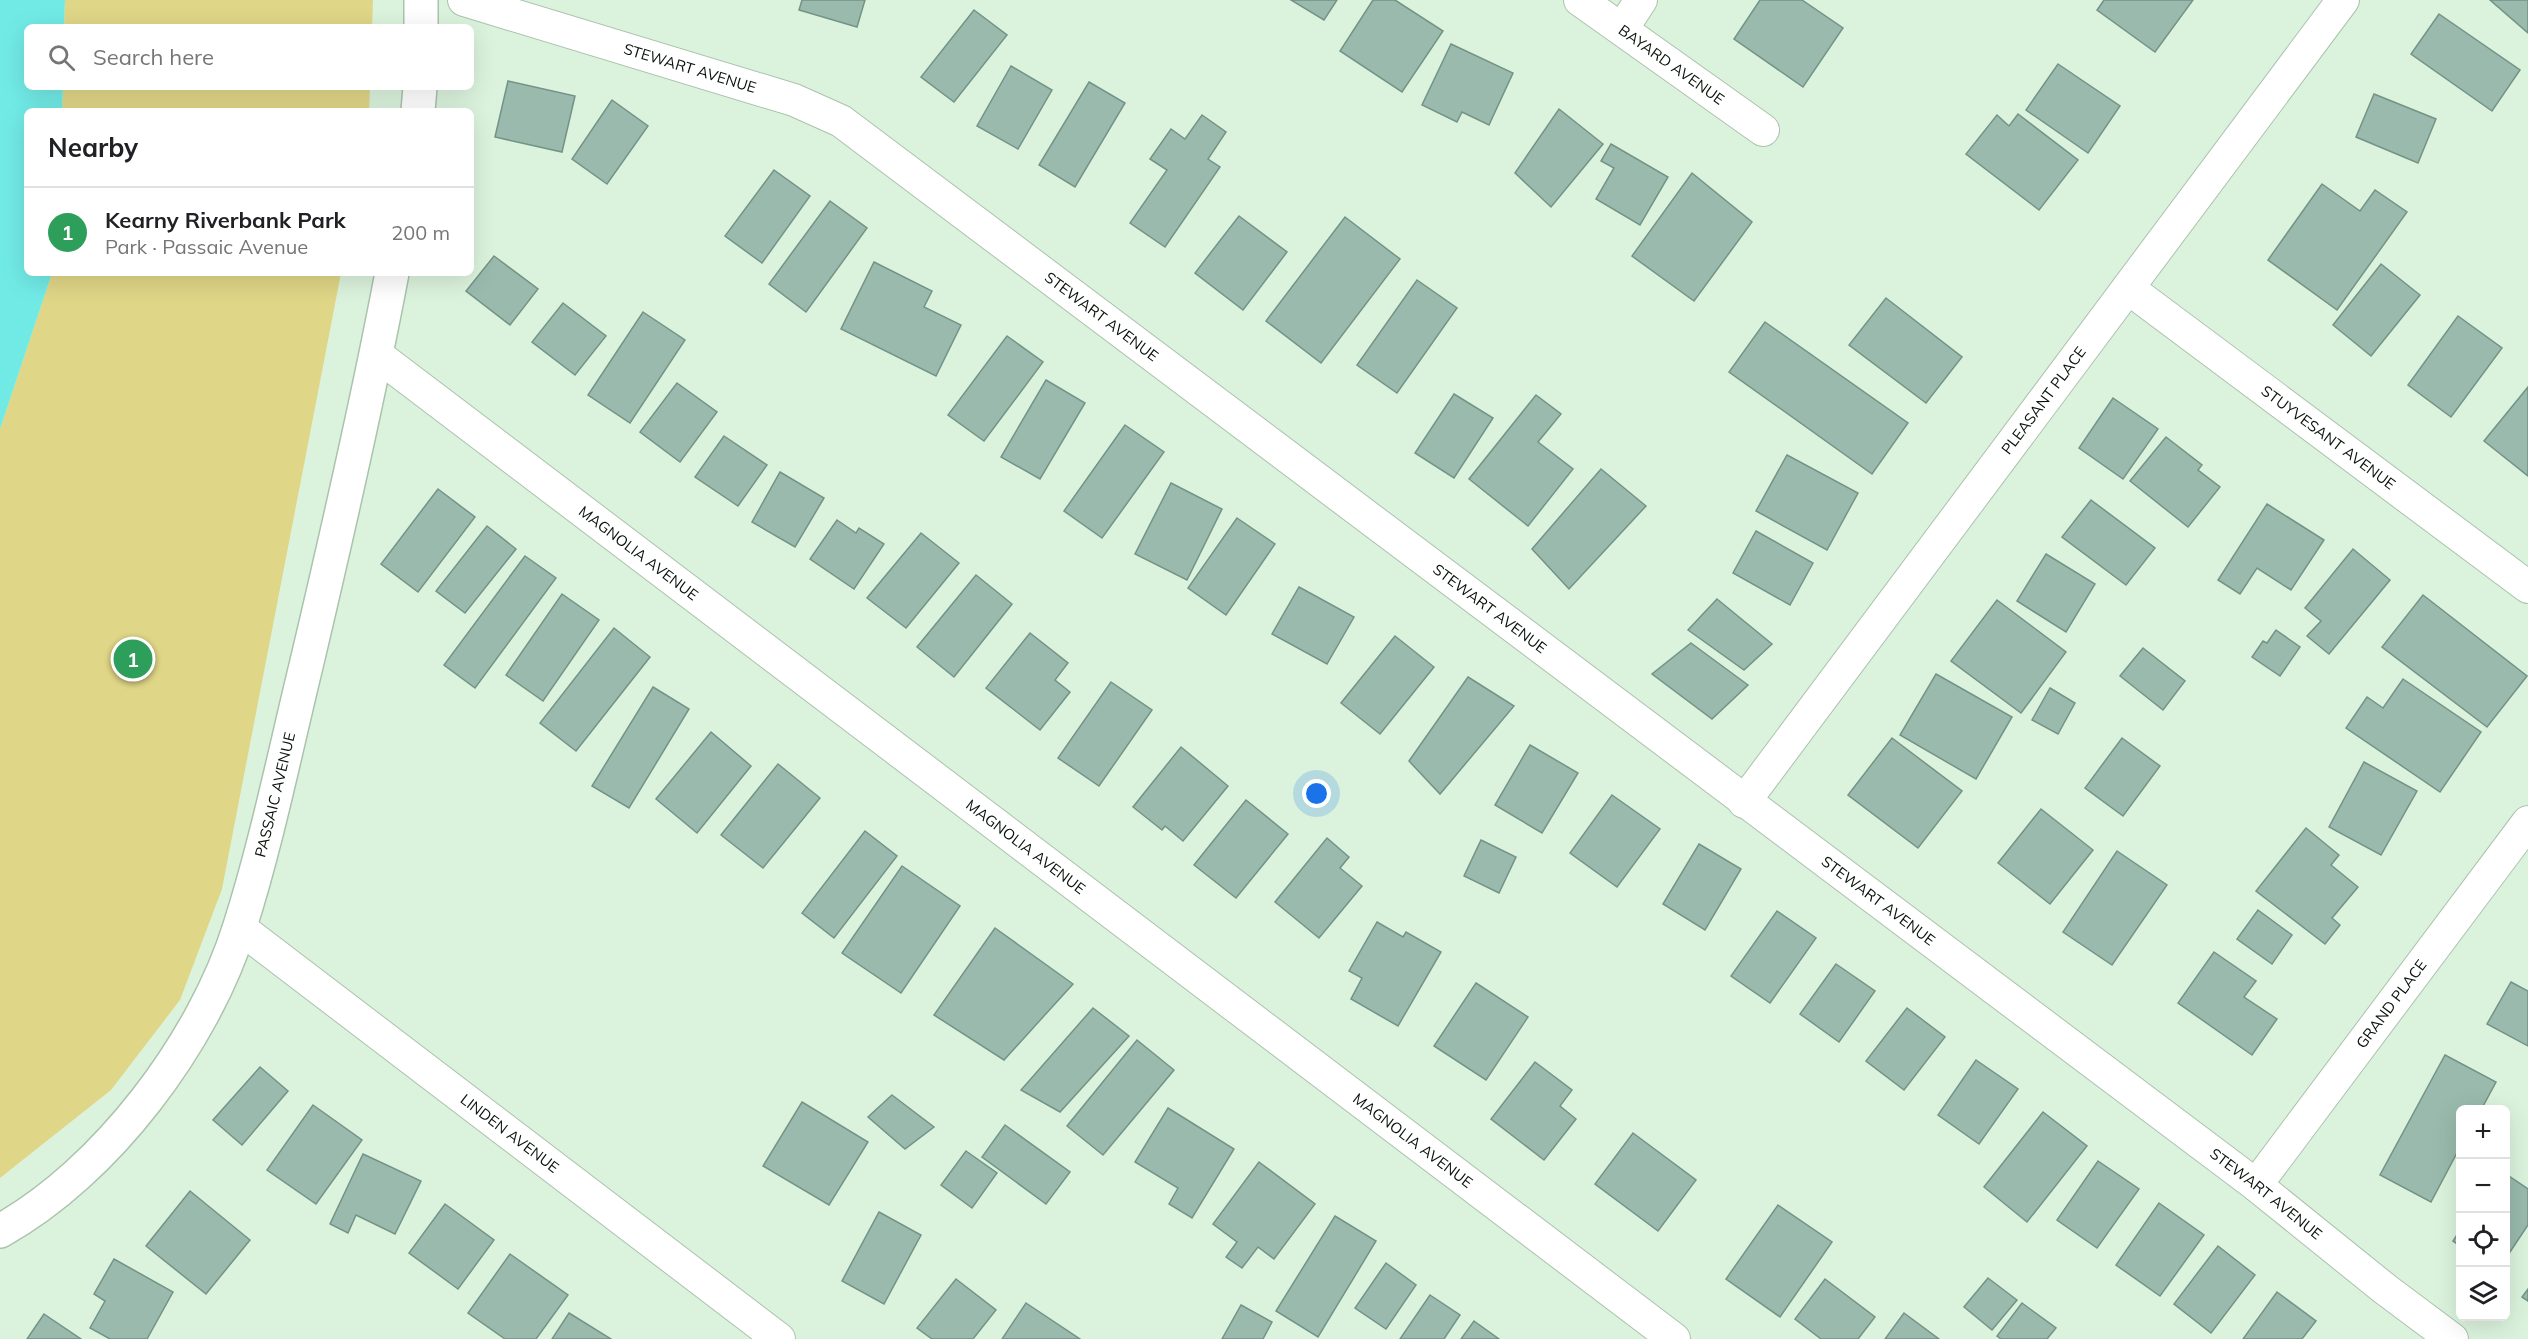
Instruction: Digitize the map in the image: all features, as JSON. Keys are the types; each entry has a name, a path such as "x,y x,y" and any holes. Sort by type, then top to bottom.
{"main road":[{"path":"421,0 421,24"},
{"path":"418,108 420,90"},
{"name":"PASSAIC AVENUE","path":"0,1231 61,1191 108,1145 146,1099 183,1050 240,928 341,521 391,276"}],"street":[{"name":"STEWART AVENUE","path":"464,0 794,100 841,121 2256,1185 2385,1289 2452,1339"},
{"name":"BAYARD AVENUE","path":"1580,0 1763,130"},
{"path":"1622,29 1641,0"},
{"name":"PLEASANT PLACE","path":"1744,802 2343,0"},
{"name":"STUYVESANT AVENUE","path":"2128,288 2528,588"},
{"name":"MAGNOLIA AVENUE","path":"376,355 1674,1339"},
{"name":"GRAND PLACE","path":"2256,1185 2528,822"},
{"name":"LINDEN AVENUE","path":"240,928 779,1339"}],"shaded area":[{"path":"65,0 373,0 372,24 64,24"},
{"path":"63,90 370,90 369,108 62,108"},
{"path":"51,276 340,276 222,889 180,1000 111,1090 0,1178 0,429"}],"water":[{"path":"0,0 65,0 64,24 24,24 24,90 63,90 62,108 24,108 24,276 51,276 0,429"}],"building":[{"path":"802,0 865,0 857,27 799,10"},
{"path":"1291,0 1337,0 1324,20"},
{"path":"1373,0 1395,0 1443,31 1402,92 1340,51"},
{"path":"1760,0 1802,0 1843,28 1803,87 1734,39"},
{"path":"2104,0 2193,0 2155,52 2097,10"},
{"path":"2490,0 2528,0 2528,33"},
{"path":"974,10 1007,35 954,102 921,77"},
{"path":"2439,14 2520,70 2492,111 2411,54"},
{"path":"1451,44 1513,73 1489,125 1462,112 1457,122 1422,105"},
{"path":"2058,64 2120,106 2088,153 2026,110"},
{"path":"1011,66 1052,90 1018,149 977,126"},
{"path":"508,81 575,96 562,152 495,137"},
{"path":"1089,82 1125,103 1075,187 1039,165"},
{"path":"2374,94 2436,119 2418,163 2356,137"},
{"path":"612,100 648,126 607,184 572,159"},
{"path":"1559,109 1603,144 1551,207 1515,173"},
{"path":"2018,114 2078,160 2039,210 1966,154 1997,115 2009,126"},
{"path":"1202,115 1226,132 1208,159 1220,167 1165,247 1130,223 1167,170 1150,159 1171,129 1185,139"},
{"path":"1611,144 1668,177 1640,225 1596,199 1614,168 1601,161"},
{"path":"774,170 810,196 762,263 725,236"},
{"path":"1692,173 1752,222 1694,301 1632,256"},
{"path":"2322,184 2360,211 2375,190 2407,212 2337,310 2268,260"},
{"path":"830,201 867,228 806,312 769,284"},
{"path":"1239,216 1287,252 1243,310 1195,273"},
{"path":"1345,217 1400,259 1321,363 1266,321"},
{"path":"494,256 538,289 510,325 466,291"},
{"path":"874,262 932,291 924,307 961,325 936,376 841,329"},
{"path":"2381,264 2420,295 2371,356 2333,325"},
{"path":"1417,280 1457,308 1397,393 1357,365"},
{"path":"1886,298 1962,357 1926,403 1849,345"},
{"path":"563,303 606,336 575,375 532,342"},
{"path":"643,312 685,340 630,423 588,395"},
{"path":"2458,316 2502,348 2451,417 2408,385"},
{"path":"1765,322 1908,423 1872,474 1729,372"},
{"path":"1007,336 1043,362 984,441 948,415"},
{"path":"1046,380 1085,403 1040,479 1001,457"},
{"path":"677,383 717,412 680,462 640,432"},
{"path":"2528,387 2528,476 2484,441"},
{"path":"1454,394 1493,418 1454,478 1415,453"},
{"path":"1536,395 1561,414 1538,442 1573,469 1528,526 1469,479"},
{"path":"2113,398 2158,429 2123,479 2079,448"},
{"path":"1125,425 1164,452 1102,538 1064,511"},
{"path":"724,436 767,465 738,506 695,477"},
{"path":"2166,437 2202,465 2198,470 2220,487 2188,527 2130,481"},
{"path":"1787,455 1858,493 1827,550 1756,511"},
{"path":"1601,469 1646,506 1569,589 1532,549"},
{"path":"780,472 824,498 795,547 752,522"},
{"path":"1171,483 1222,509 1187,580 1135,554"},
{"path":"438,489 475,517 418,592 381,564"},
{"path":"2091,500 2155,548 2126,585 2062,537"},
{"path":"2267,504 2324,540 2291,590 2257,568 2240,594 2218,580"},
{"path":"1237,518 1275,544 1226,615 1188,588"},
{"path":"837,520 856,533 859,528 884,544 854,589 810,559"},
{"path":"487,526 516,549 465,613 436,591"},
{"path":"1756,531 1813,563 1790,605 1733,573"},
{"path":"921,533 959,563 906,628 867,598"},
{"path":"2353,549 2390,580 2329,654 2307,636 2321,621 2305,608"},
{"path":"2046,554 2095,584 2066,632 2017,601"},
{"path":"525,556 556,578 475,688 444,665"},
{"path":"976,575 1012,604 954,677 917,647"},
{"path":"1299,587 1354,617 1327,664 1272,634"},
{"path":"562,594 599,620 543,701 506,675"},
{"path":"2423,595 2527,676 2487,727 2382,647"},
{"path":"1717,599 1772,644 1744,670 1688,630"},
{"path":"1997,600 2066,652 2021,713 1951,661"},
{"path":"614,628 650,657 576,751 540,723"},
{"path":"2276,630 2300,647 2280,676 2252,657 2263,641 2267,643"},
{"path":"1030,633 1068,663 1055,680 1070,692 1040,730 986,688"},
{"path":"1395,636 1434,667 1380,734 1341,703"},
{"path":"1691,643 1748,685 1712,719 1652,674"},
{"path":"2143,648 2185,681 2163,710 2120,676"},
{"path":"1936,674 2012,717 1976,779 1900,735"},
{"path":"1468,677 1514,706 1440,794 1409,761"},
{"path":"2403,679 2481,732 2440,792 2346,728 2367,697 2383,708"},
{"path":"1111,682 1152,710 1099,786 1058,758"},
{"path":"653,687 689,709 629,808 592,786"},
{"path":"2050,688 2075,703 2058,734 2032,720"},
{"path":"711,732 751,766 697,833 656,799"},
{"path":"1892,738 1962,791 1918,848 1848,795"},
{"path":"2122,738 2160,766 2123,816 2085,788"},
{"path":"1530,745 1578,773 1542,833 1495,805"},
{"path":"1181,747 1228,786 1183,841 1165,826 1162,830 1133,807"},
{"path":"2364,762 2417,791 2381,855 2329,827"},
{"path":"778,764 820,798 763,868 721,835"},
{"path":"1612,795 1660,829 1617,887 1570,853"},
{"path":"1246,800 1288,834 1236,898 1194,865"},
{"path":"2041,809 2093,850 2050,904 1998,863"},
{"path":"2306,828 2339,855 2331,865 2358,887 2332,918 2340,925 2325,944 2256,891"},
{"path":"865,831 897,856 834,938 802,913"},
{"path":"1327,838 1349,857 1340,868 1362,886 1319,938 1275,902"},
{"path":"1481,840 1516,857 1499,893 1464,876"},
{"path":"1699,844 1741,869 1705,930 1663,904"},
{"path":"2117,851 2167,885 2112,965 2063,932"},
{"path":"902,866 960,906 901,993 842,953"},
{"path":"2258,910 2292,935 2272,964 2237,939"},
{"path":"1777,911 1816,938 1770,1003 1731,976"},
{"path":"1377,922 1403,937 1406,932 1441,952 1398,1026 1351,999 1362,978 1349,971"},
{"path":"995,928 1073,984 1004,1060 934,1015"},
{"path":"2214,952 2256,981 2244,997 2277,1019 2252,1055 2178,1003"},
{"path":"1836,964 1875,991 1839,1042 1800,1014"},
{"path":"2511,982 2528,991 2528,1046 2487,1024"},
{"path":"1476,983 1528,1017 1486,1080 1434,1046"},
{"path":"1093,1008 1129,1036 1060,1112 1021,1090"},
{"path":"1907,1008 1945,1037 1904,1090 1866,1061"},
{"path":"1137,1040 1174,1070 1103,1155 1067,1126"},
{"path":"2445,1055 2496,1082 2484,1105 2456,1105 2456,1155 2431,1202 2380,1175"},
{"path":"1976,1060 2018,1089 1979,1144 1938,1115"},
{"path":"1535,1062 1572,1090 1560,1106 1576,1119 1544,1160 1491,1119"},
{"path":"260,1067 288,1091 242,1145 213,1120"},
{"path":"892,1095 934,1127 905,1149 868,1117"},
{"path":"802,1102 868,1142 829,1205 763,1166"},
{"path":"313,1105 362,1140 316,1204 267,1170"},
{"path":"1168,1108 1234,1149 1192,1218 1169,1204 1178,1188 1135,1162"},
{"path":"2043,1112 2087,1146 2027,1222 1984,1187"},
{"path":"1005,1125 1070,1172 1046,1204 982,1157"},
{"path":"1633,1133 1696,1180 1658,1231 1595,1184"},
{"path":"966,1151 997,1173 972,1208 941,1185"},
{"path":"363,1154 421,1181 395,1234 356,1215 348,1233 330,1224"},
{"path":"2098,1161 2139,1189 2097,1248 2057,1220"},
{"path":"1259,1162 1315,1204 1274,1259 1258,1247 1242,1268 1226,1257 1237,1242 1213,1224"},
{"path":"2510,1177 2528,1189 2528,1225 2510,1252"},
{"path":"190,1191 250,1240 206,1294 146,1246"},
{"path":"2159,1203 2204,1235 2160,1296 2116,1265"},
{"path":"445,1204 494,1240 458,1289 409,1253"},
{"path":"1778,1205 1832,1242 1780,1317 1726,1279"},
{"path":"879,1212 921,1235 884,1304 842,1281"},
{"path":"1335,1216 1376,1241 1318,1337 1276,1311"},
{"path":"2218,1246 2255,1275 2211,1333 2174,1304"},
{"path":"510,1254 568,1295 536,1339 505,1339 468,1313"},
{"path":"114,1259 173,1292 147,1339 110,1339 90,1328 105,1301 94,1294"},
{"path":"1386,1263 1416,1285 1386,1329 1355,1308"},
{"path":"1988,1278 2017,1300 1992,1330 1964,1307"},
{"path":"956,1279 996,1310 973,1339 932,1339 917,1328"},
{"path":"1825,1279 1875,1317 1858,1339 1821,1339 1795,1319"},
{"path":"2528,1289 2528,1301 2522,1297"},
{"path":"2277,1292 2316,1321 2302,1339 2243,1339"},
{"path":"1430,1295 1460,1315 1444,1339 1400,1339"},
{"path":"1026,1303 1080,1339 1002,1339"},
{"path":"2022,1303 2056,1328 2047,1339 2001,1339 1997,1336"},
{"path":"1241,1305 1272,1322 1263,1339 1222,1339"},
{"path":"569,1313 611,1339 552,1339"},
{"path":"1904,1313 1939,1339 1885,1339"},
{"path":"44,1314 81,1339 27,1339"},
{"path":"1474,1321 1499,1339 1461,1339"}],"place":[{"name":"Kearny Riverbank Park","path":"133,659"}]}
